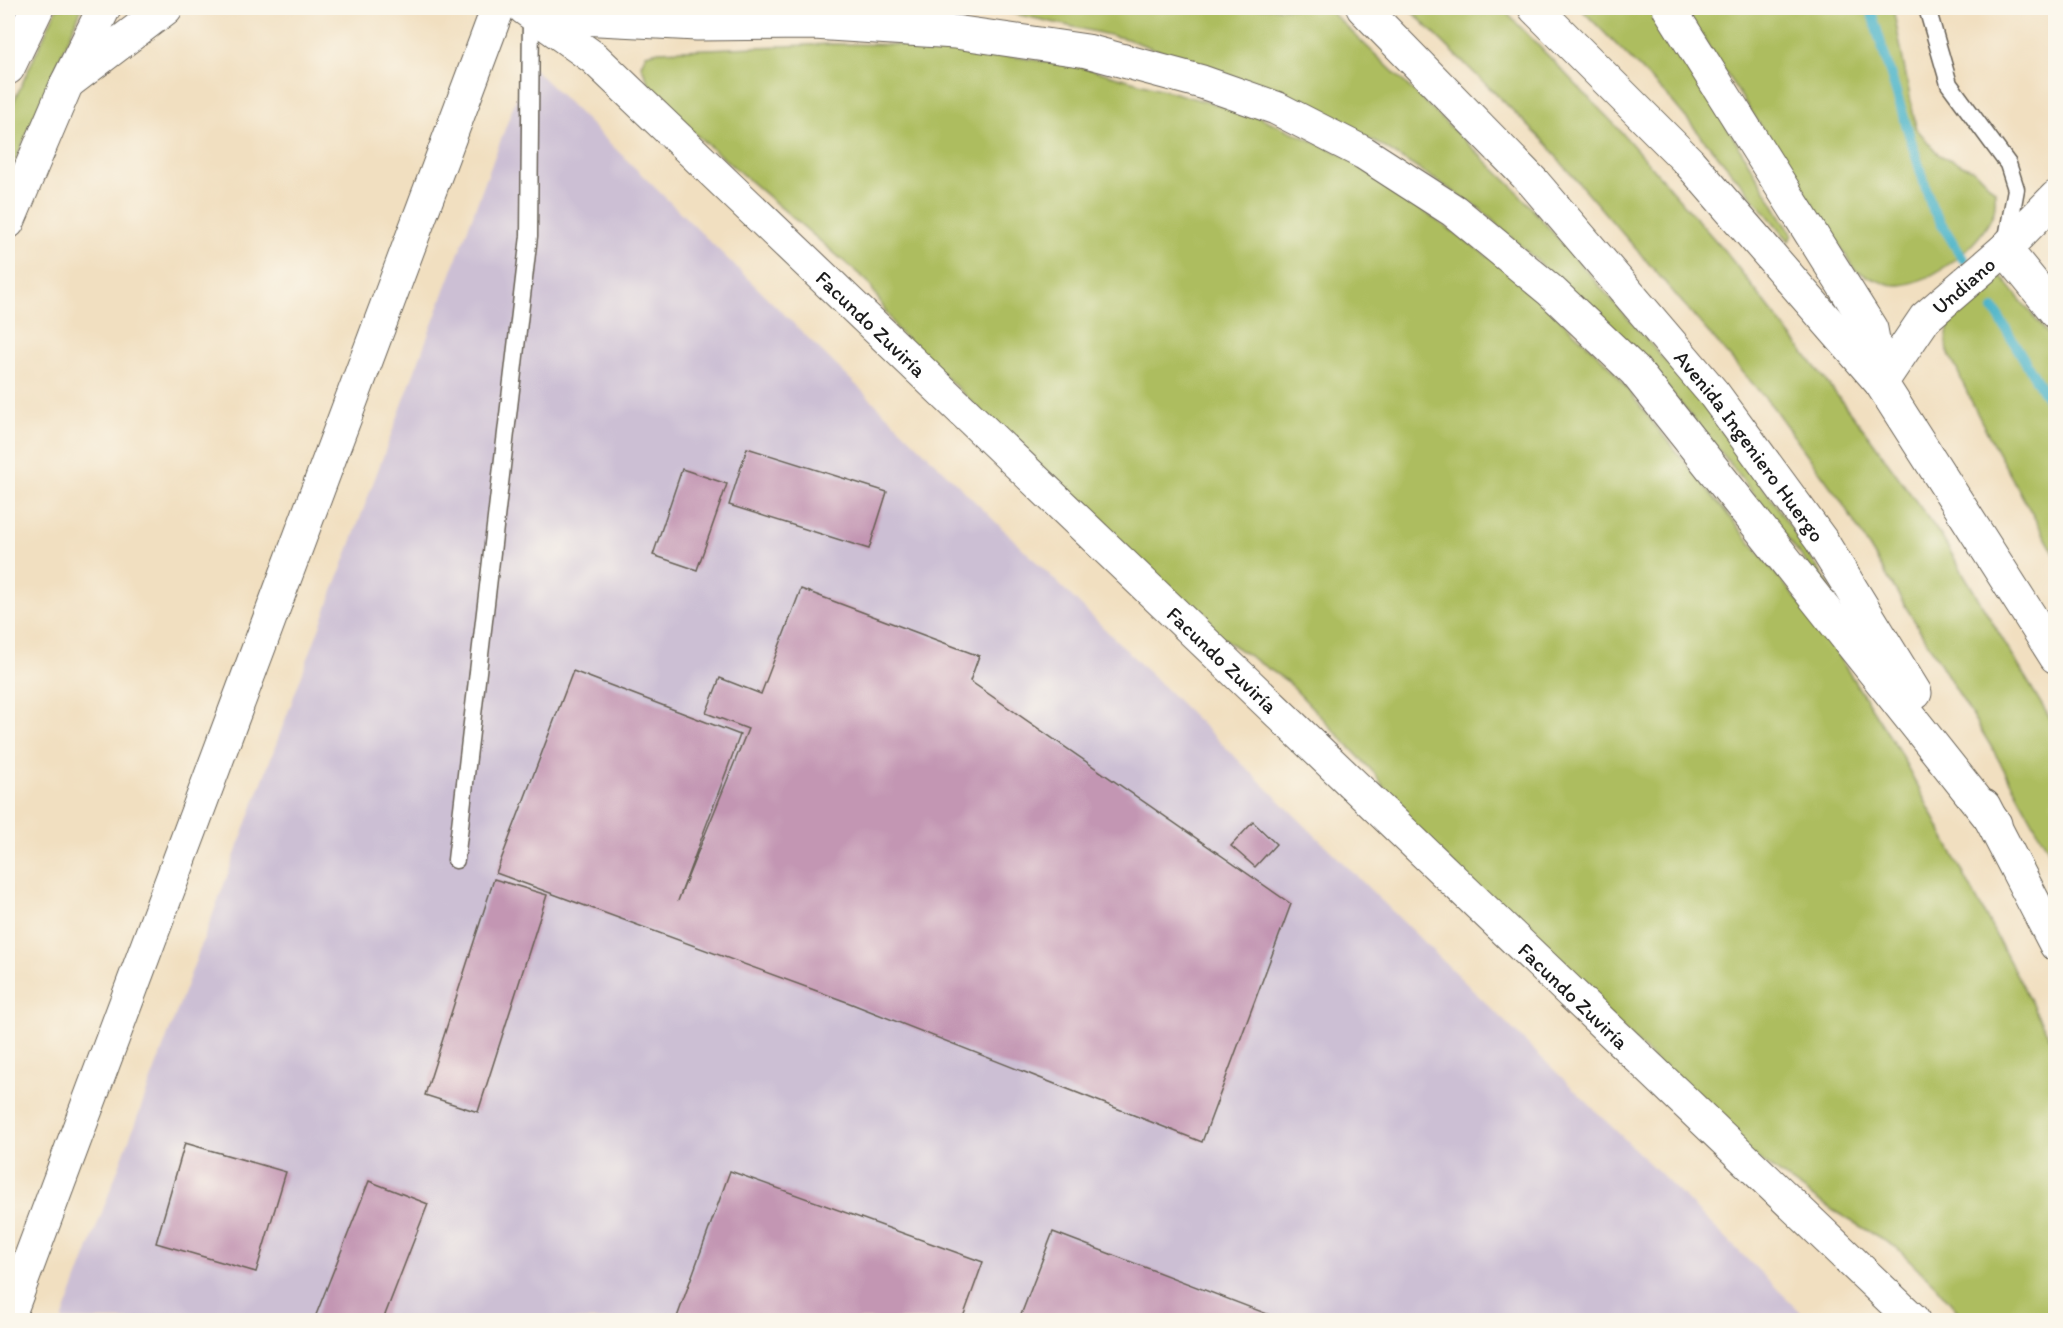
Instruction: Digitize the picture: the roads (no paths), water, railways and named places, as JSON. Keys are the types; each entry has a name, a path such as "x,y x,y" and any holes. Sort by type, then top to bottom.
{"main road":[{"path":"8,68 37,8"},
{"path":"8,222 67,83 104,8"},
{"path":"67,83 166,8"},
{"path":"8,1318 498,8"},
{"name":"Avenida Ingeniero Huergo","path":"1363,8 1534,183 1714,394 1821,540 1995,824 2055,945"},
{"path":"1535,8 1689,162 1881,383 2055,657"},
{"path":"1669,8 1870,329 1881,383"},
{"path":"534,9 579,18 696,24 814,22 956,32 1087,51 1202,82 1276,108 1364,153 1454,211 1551,291 1635,371 1995,824"},
{"name":"Facundo Zuviría","path":"534,9 594,58 1913,1320"},
{"name":"Undiano","path":"1881,383 1925,318 2005,249 2055,196"},
{"path":"2005,249 2055,312"}],"lane":[{"path":"1927,8 1949,84 2008,164 2016,189 2005,249"},
{"path":"456,860 529,236 534,9"}],"waterway":[{"path":"1870,8 1932,208 1963,259"},
{"path":"1994,309 2056,413"}]}
